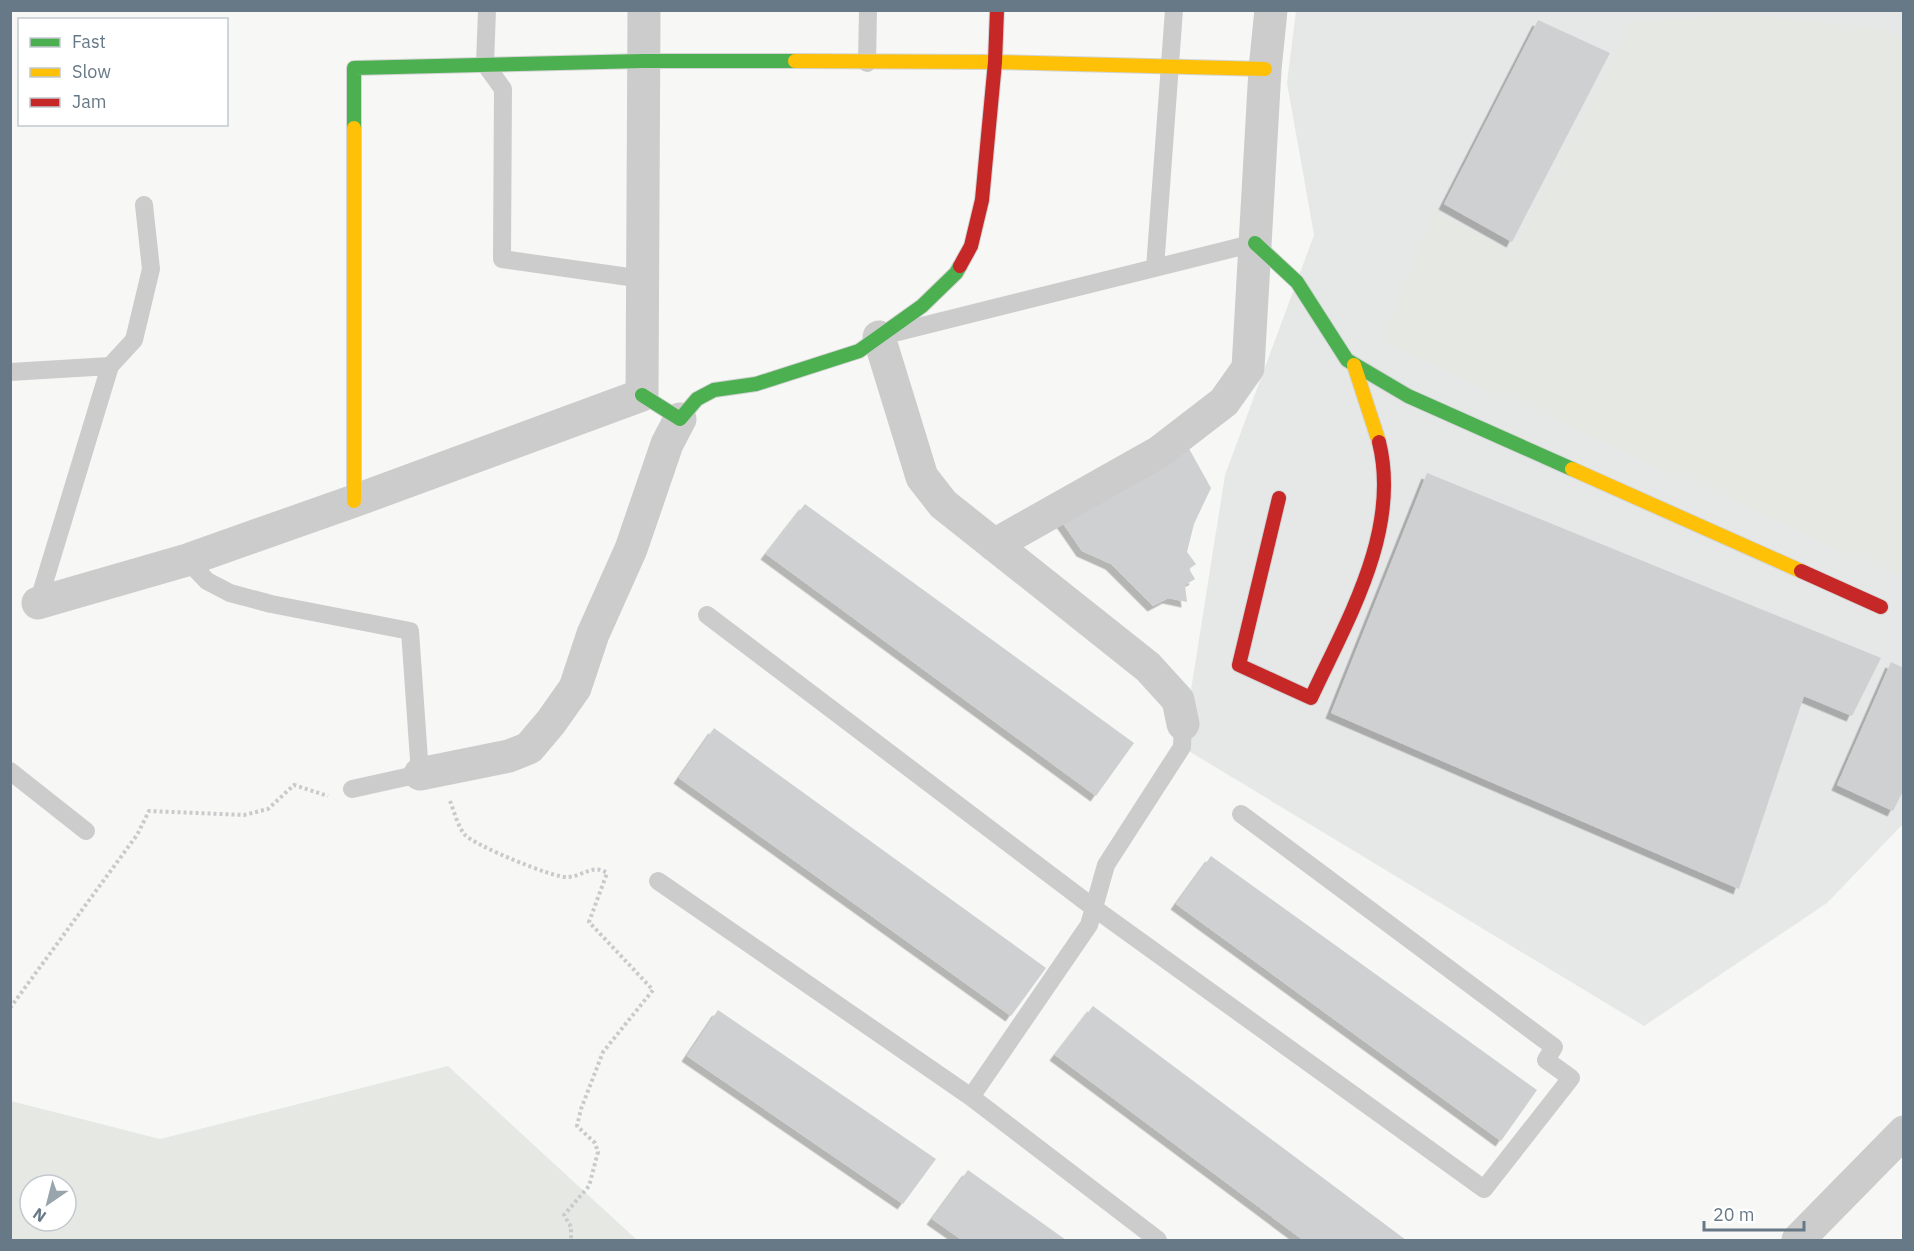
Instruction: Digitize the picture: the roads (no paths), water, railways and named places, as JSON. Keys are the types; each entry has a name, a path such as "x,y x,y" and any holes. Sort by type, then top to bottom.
{"street":[{"path":"642,395 644,10"},
{"path":"432,772 509,756 529,748 541,736 575,688 593,634 631,549 667,444 680,419 697,399 714,390 756,384 859,351 937,294 956,273 971,246 982,200 995,62 997,10"},
{"path":"994,545 1159,452 1224,402 1248,368 1265,69 1271,10"},
{"path":"354,501 354,68 644,61 995,62 1265,69"},
{"path":"1255,243 1296,282 1347,360 1354,365 1408,396 1881,607"},
{"path":"879,337 922,477 943,504 1148,667 1178,700 1183,724"},
{"path":"1279,498 1239,665 1311,698 1368,570 1383,515 1385,477 1378,436 1354,365"},
{"path":"38,603 187,560 642,395"},
{"path":"642,395 680,419"},
{"path":"1798,1240 1898,1150"}],"lane":[{"path":"487,10 485,64 502,89 502,259 643,279"},
{"path":"867,63 868,10"},
{"path":"1155,268 1174,10"},
{"path":"38,603 110,366 134,339 151,269 144,205"},
{"path":"879,337 1255,243"},
{"path":"10,372 110,366"},
{"path":"187,560 207,581 230,593 271,604 410,632 432,772 352,789"},
{"path":"707,615 1094,908 1484,1189 1571,1078 1546,1060 1554,1047 1241,814"},
{"path":"971,1097 1089,925 1106,865 1182,747 1183,724"},
{"path":"10,771 86,831"},
{"path":"658,881 971,1097 1158,1240"}]}
